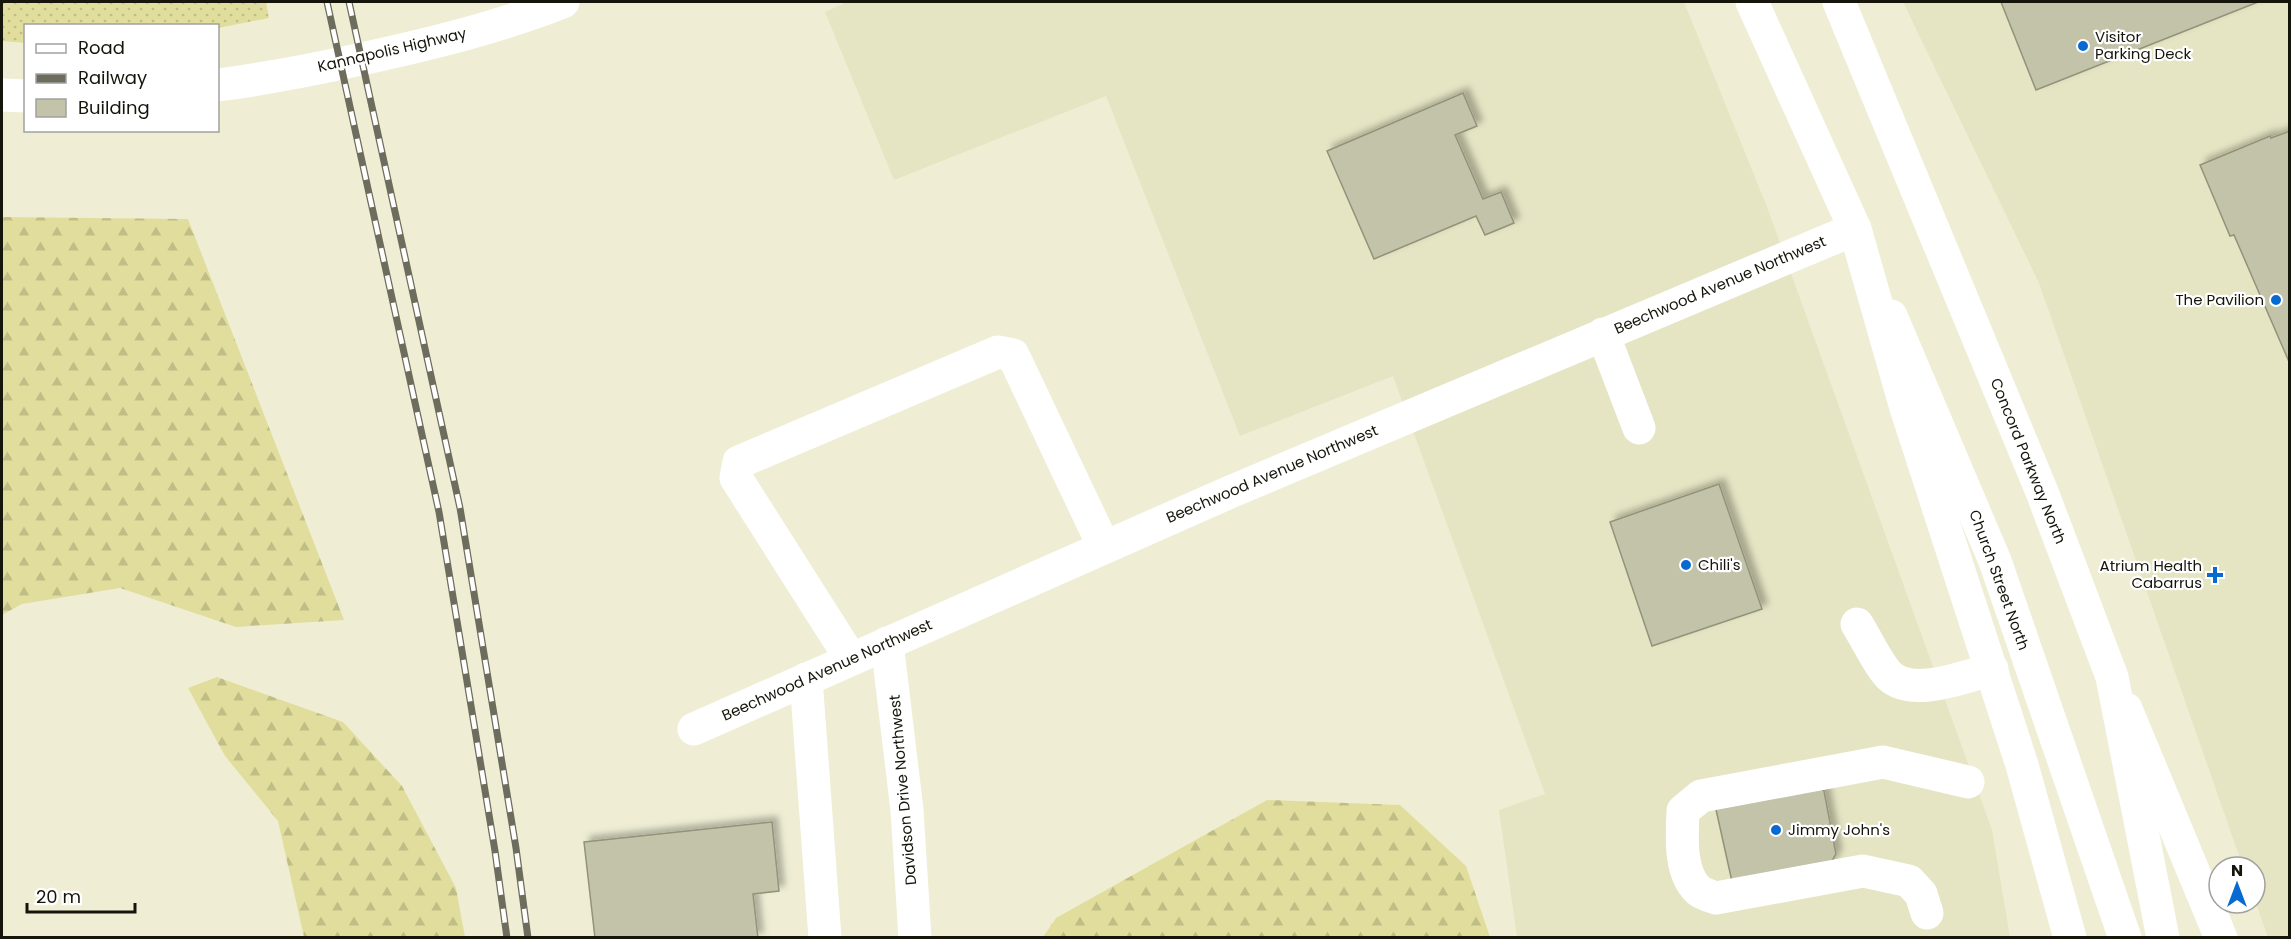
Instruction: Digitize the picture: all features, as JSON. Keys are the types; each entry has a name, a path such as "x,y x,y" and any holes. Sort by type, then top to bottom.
{"main road":[{"path":"1752,2 1855,229 1906,408 2022,765 2070,938"},
{"name":"Concord Parkway North","path":"1839,2 2042,492 2112,676 2163,938"},
{"name":"Kannapolis Highway","path":"219,85 310,70 386,54 461,35 552,6"},
{"path":"2,95 24,96"},
{"name":"Beechwood Avenue Northwest","path":"694,729 1230,492 1855,229"},
{"name":"Church Street North","path":"1855,229 1995,561 2125,938"},
{"path":"1603,334 1639,428"},
{"path":"851,659 736,478 739,462 998,352 1013,355 1104,547"},
{"path":"1857,624 1887,674 1901,684 1919,686 1992,669"},
{"name":"Davidson Drive Northwest","path":"887,643 907,810 915,938"},
{"path":"2112,676 2221,938"},
{"path":"806,679 825,938"},
{"path":"1927,913 1921,894 1909,881 1863,871 1716,898 1700,892 1689,878 1682,838 1683,811 1701,796 1883,762 1968,782"}],"shaded area":[{"path":"847,2 1684,2 1767,207 1992,830 2010,937 1517,937 1499,810 1545,794 1393,376 1240,436 1106,96 894,180 825,12"},
{"name":"Atrium Health Cabarrus","path":"1903,2 2289,2 2289,937 2268,937 2260,915 2267,915 2267,855 2239,855 2039,283"}],"green space":[{"path":"2,2 266,2 269,18 219,28 219,24 24,24 24,43 2,41"},
{"path":"2,217 188,219 344,620 236,627 120,588 22,604 2,615"},
{"path":"217,677 343,722 402,786 456,888 465,937 304,937 278,821 225,756 188,688"},
{"path":"1267,800 1400,805 1466,866 1490,937 1043,937 1056,918"}],"building":[{"name":"Visitor Parking Deck","path":"2001,2 2258,2 2036,90"},
{"path":"1463,93 1477,126 1455,135 1483,199 1501,192 1514,223 1485,235 1476,216 1374,259 1327,151"},
{"name":"The Pavilion","path":"2290,131 2290,364 2234,235 2230,236 2200,165 2270,136 2271,138"},
{"name":"Chili's","path":"1719,484 1762,609 1652,646 1610,522"},
{"name":"Jimmy John's","path":"1814,783 1824,791 1836,854 1829,866 1733,886 1715,805"},
{"path":"772,822 779,891 753,894 758,938 595,938 584,842"}],"railway":[{"path":"327,2 439,512 495,851 507,938"},
{"path":"349,2 460,508 516,848 528,938"}],"place":[{"name":"Visitor Parking Deck","path":"2083,46"},
{"name":"The Pavilion","path":"2276,300"},
{"name":"Chili's","path":"1686,565"},
{"name":"Atrium Health Cabarrus","path":"2215,575"},
{"name":"Jimmy John's","path":"1776,830"}]}
